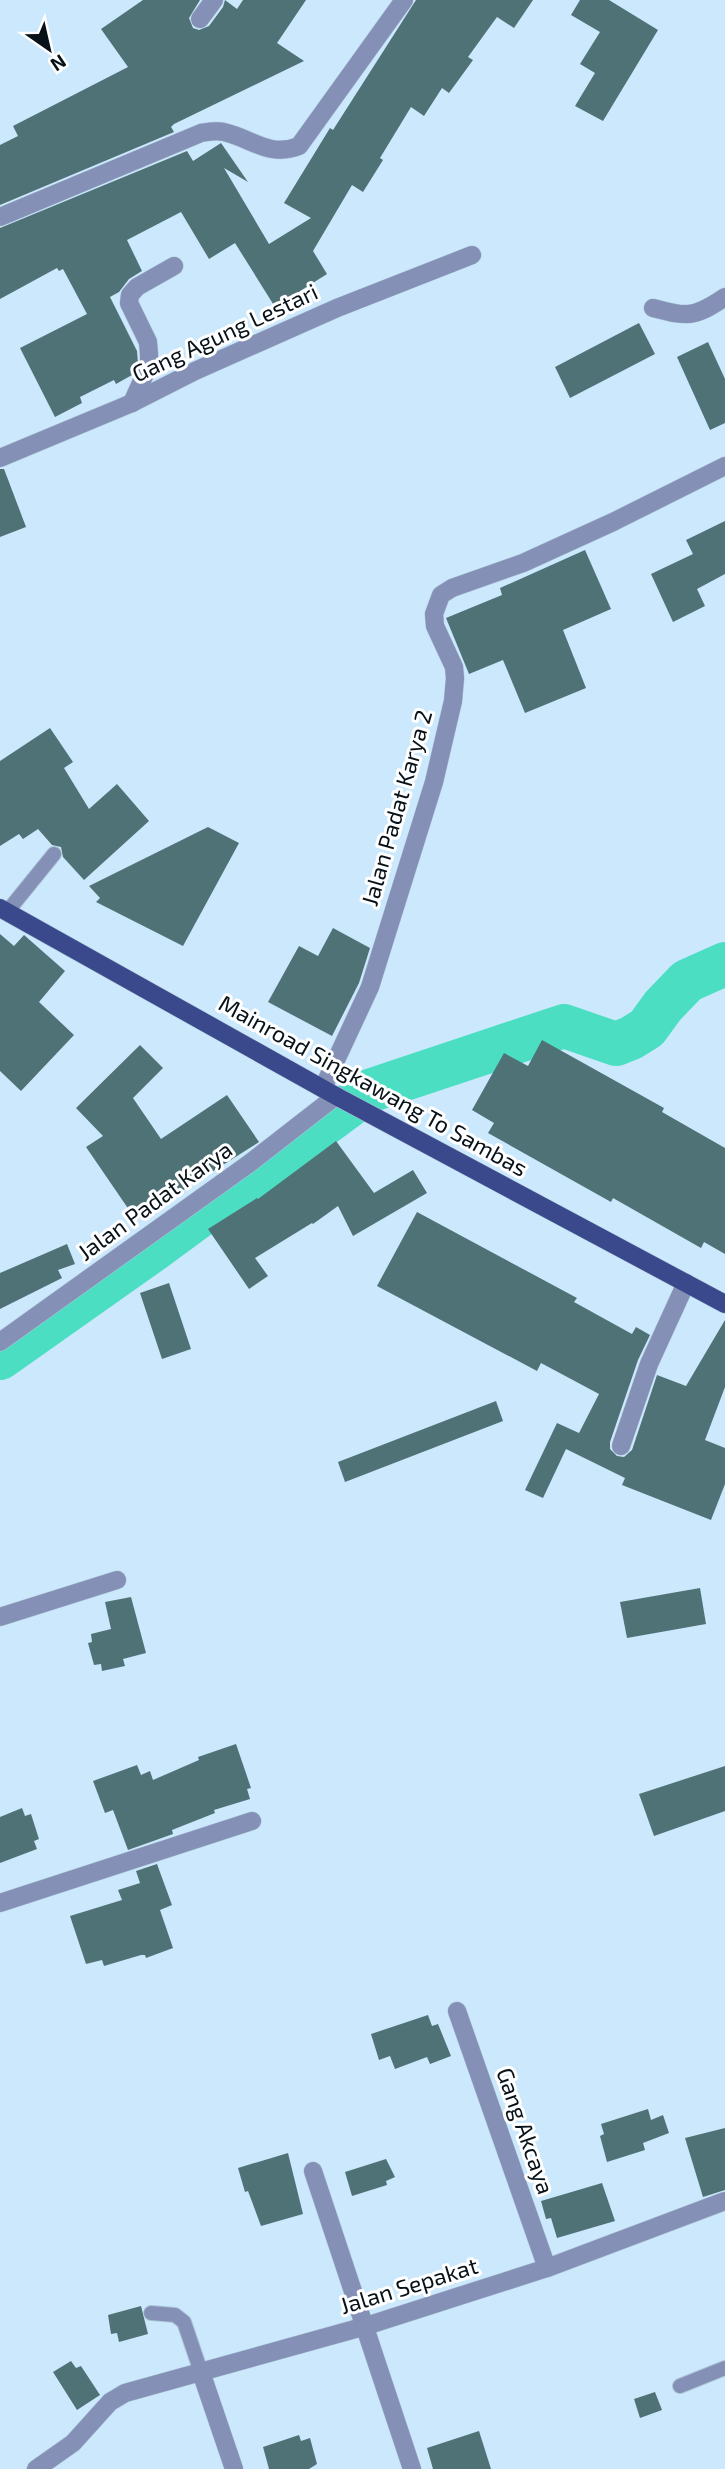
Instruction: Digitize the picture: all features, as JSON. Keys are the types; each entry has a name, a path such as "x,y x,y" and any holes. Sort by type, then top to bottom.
{"main road":[{"name":"Mainroad Singkawang To Sambas","path":"4,910 329,1092 725,1304"}],"street":[{"path":"200,19 214,0"},
{"path":"0,217 201,133 220,131 264,149 278,151 299,146 404,0"},
{"name":"Gang Agung Lestari","path":"0,458 132,403 195,371 325,314 472,255"},
{"path":"132,403 149,365 149,354 148,342 129,303 130,295 137,287 174,266"},
{"path":"653,308 681,315 695,315 725,297"},
{"name":"Jalan Padat Karya 2","path":"329,1092 370,987 434,782 453,701 454,667 435,626 434,614 441,595 723,474"},
{"name":"Jalan Padat Karya","path":"0,1342 250,1163 329,1092"},
{"path":"621,1446 649,1364 686,1283"},
{"path":"0,1617 117,1580"},
{"path":"0,1903 252,1821"},
{"name":"Gang Akcaya","path":"457,2011 547,2267"},
{"path":"313,2171 412,2469"},
{"name":"Jalan Sepakat","path":"36,2469 73,2443 110,2402 125,2393 366,2326 547,2267 725,2201"},
{"path":"201,2372 234,2469"}],"lane":[{"path":"4,910 54,854"},
{"path":"151,2313 175,2315 184,2322 201,2372"},
{"path":"680,2386 725,2368"}],"building":[{"path":"143,0 200,0 189,18 193,28 199,30 209,26 225,0 237,9 243,0 306,0 277,43 304,61 174,124 171,127 174,132 0,205 0,145 18,136 13,126 128,67 101,29"},
{"path":"416,0 533,0 514,28 497,17 468,57 473,60 449,93 442,88 424,116 411,107 363,192 352,185 313,251 327,274 275,307 235,243 209,259 181,212 127,240 142,271 110,297 137,351 138,363 132,375 116,384 114,380 80,397 82,403 55,417 20,348 87,314 63,269 59,271 57,268 0,299 0,228 187,151 193,161 221,143 248,182 224,168 269,244 311,218 284,203 330,128 333,130"},
{"path":"580,0 609,0 658,30 603,121 575,106 595,73 580,64 600,32 571,15"},
{"path":"639,323 655,354 570,398 555,367"},
{"path":"708,342 725,379 725,423 710,430 677,357"},
{"path":"0,469 4,469 26,527 0,537"},
{"path":"725,521 725,574 697,589 705,606 673,622 651,574 693,554 686,540"},
{"path":"585,550 611,609 563,630 586,688 525,713 503,660 469,674 446,618 502,595 500,588"},
{"path":"50,728 73,762 64,768 89,809 117,784 149,821 84,880 63,857 61,847 52,845 38,829 23,839 19,834 0,846 0,761"},
{"path":"208,827 239,843 183,946 96,902 100,898 89,886"},
{"path":"333,928 370,948 359,983 332,1036 268,1002 299,946 318,956"},
{"path":"0,934 14,946 24,935 65,971 39,1002 74,1035 21,1091 0,1071"},
{"path":"542,1040 664,1108 662,1112 725,1148 725,1254 704,1242 701,1248 613,1198 611,1202 488,1133 494,1123 472,1110 504,1053 528,1066"},
{"path":"140,1045 163,1068 133,1098 161,1139 227,1095 259,1142 136,1220 86,1147 103,1136 76,1108"},
{"path":"336,1141 374,1193 413,1170 427,1193 353,1236 338,1206 255,1258 268,1276 249,1289 208,1229 258,1199"},
{"path":"417,1212 577,1298 574,1302 632,1334 636,1327 650,1335 638,1360 610,1442 610,1449 617,1456 624,1457 632,1450 657,1375 686,1386 725,1320 725,1387 705,1440 725,1448 725,1484 711,1520 622,1485 625,1478 566,1449 543,1498 525,1490 557,1423 579,1433 599,1394 541,1363 537,1371 377,1286"},
{"path":"67,1244 75,1264 58,1270 62,1278 0,1309 0,1273"},
{"path":"169,1283 191,1349 162,1359 140,1293"},
{"path":"496,1401 503,1421 345,1482 338,1462"},
{"path":"700,1588 706,1624 627,1638 620,1602"},
{"path":"131,1597 146,1653 123,1659 125,1666 102,1671 101,1664 94,1665 88,1643 92,1642 91,1634 111,1629 105,1602"},
{"path":"236,1744 251,1788 247,1789 250,1799 214,1810 215,1813 172,1830 173,1834 128,1850 113,1810 105,1813 93,1781 137,1765 141,1775 150,1771 153,1780 199,1760 198,1757"},
{"path":"725,1766 725,1811 654,1836 639,1794"},
{"path":"22,1808 25,1816 31,1814 39,1839 34,1841 37,1849 0,1863 0,1817"},
{"path":"157,1864 172,1905 160,1910 173,1948 146,1958 141,1955 104,1966 102,1960 86,1964 70,1916 122,1900 118,1890 140,1883 136,1871"},
{"path":"428,2015 432,2026 438,2024 451,2056 430,2064 427,2057 395,2069 390,2056 379,2060 371,2034"},
{"path":"648,2109 651,2120 663,2115 669,2133 643,2143 645,2150 607,2162 600,2136 604,2134 601,2124"},
{"path":"725,2128 725,2190 703,2197 685,2138"},
{"path":"288,2153 303,2214 261,2226 248,2191 245,2192 238,2168"},
{"path":"386,2159 395,2177 386,2181 387,2185 352,2196 345,2172"},
{"path":"602,2183 615,2221 557,2238 551,2218 546,2219 541,2201"},
{"path":"141,2306 148,2334 119,2342 117,2333 111,2334 108,2315"},
{"path":"71,2361 76,2368 81,2366 100,2395 77,2410 53,2372"},
{"path":"655,2392 662,2410 640,2418 634,2399"},
{"path":"479,2431 491,2469 433,2469 427,2448"},
{"path":"299,2435 301,2441 310,2438 317,2464 309,2469 269,2469 263,2447"}],"waterway":[{"path":"0,1358 153,1250 369,1091 564,1026 616,1044 647,1028 687,981 725,964"}]}
